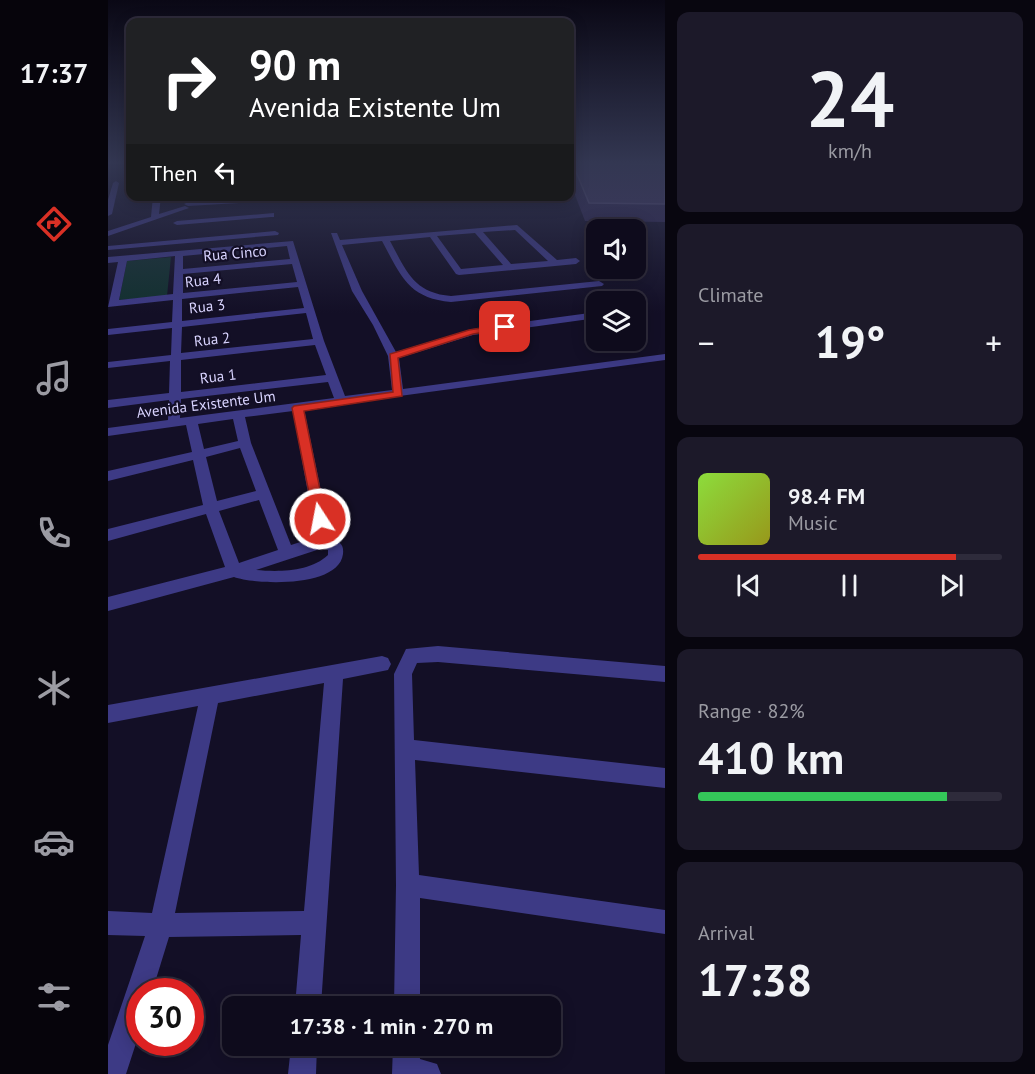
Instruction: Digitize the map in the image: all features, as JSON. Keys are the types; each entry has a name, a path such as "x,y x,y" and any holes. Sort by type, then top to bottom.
{"street":[{"path":"155,218 156,212"},
{"path":"108,234 171,212"},
{"path":"174,242 177,223 183,212"},
{"path":"177,223 271,215"},
{"path":"398,394 393,356 378,325 357,291 336,239 385,239 519,227 555,263"},
{"path":"477,230 509,267"},
{"path":"108,248 275,233"},
{"path":"432,235 459,272 576,261"},
{"path":"385,239 412,287 438,298 456,299 599,284"},
{"path":"108,260 290,243 319,342 341,402"},
{"path":"231,249 234,267"},
{"path":"174,423 179,254"},
{"path":"111,304 123,259"},
{"name":"Rua Cinco","path":"178,272 295,261"},
{"path":"108,279 119,278"},
{"name":"Rua 4","path":"111,304 301,284"},
{"name":"Rua 3","path":"108,332 309,310"},
{"path":"393,356 472,332 586,316"},
{"name":"Rua 2","path":"108,365 319,342"},
{"name":"Avenida Existente Um","path":"108,432 664,357"},
{"name":"Rua 1","path":"108,404 332,378"},
{"path":"298,408 324,542"},
{"path":"238,416 263,494 286,552"},
{"path":"108,604 234,570 324,542 336,547 338,553 336,560 327,566 297,575 254,578 234,570 211,507 191,421"},
{"path":"108,476 245,442"},
{"path":"108,535 263,494"},
{"path":"407,996 408,885 403,674 412,655 438,654 664,674"},
{"path":"108,714 381,664"},
{"path":"309,996 334,673"},
{"path":"112,1074 161,925 210,694"},
{"path":"405,749 664,778"},
{"path":"408,885 664,922"},
{"path":"108,923 161,925 316,923"},
{"path":"302,1074 303,1056"}],"green space":[{"path":"171,257 167,296 119,300 127,261"}],"route":[{"path":"320,519 298,408 398,394 393,356 472,332 505,327"}]}
